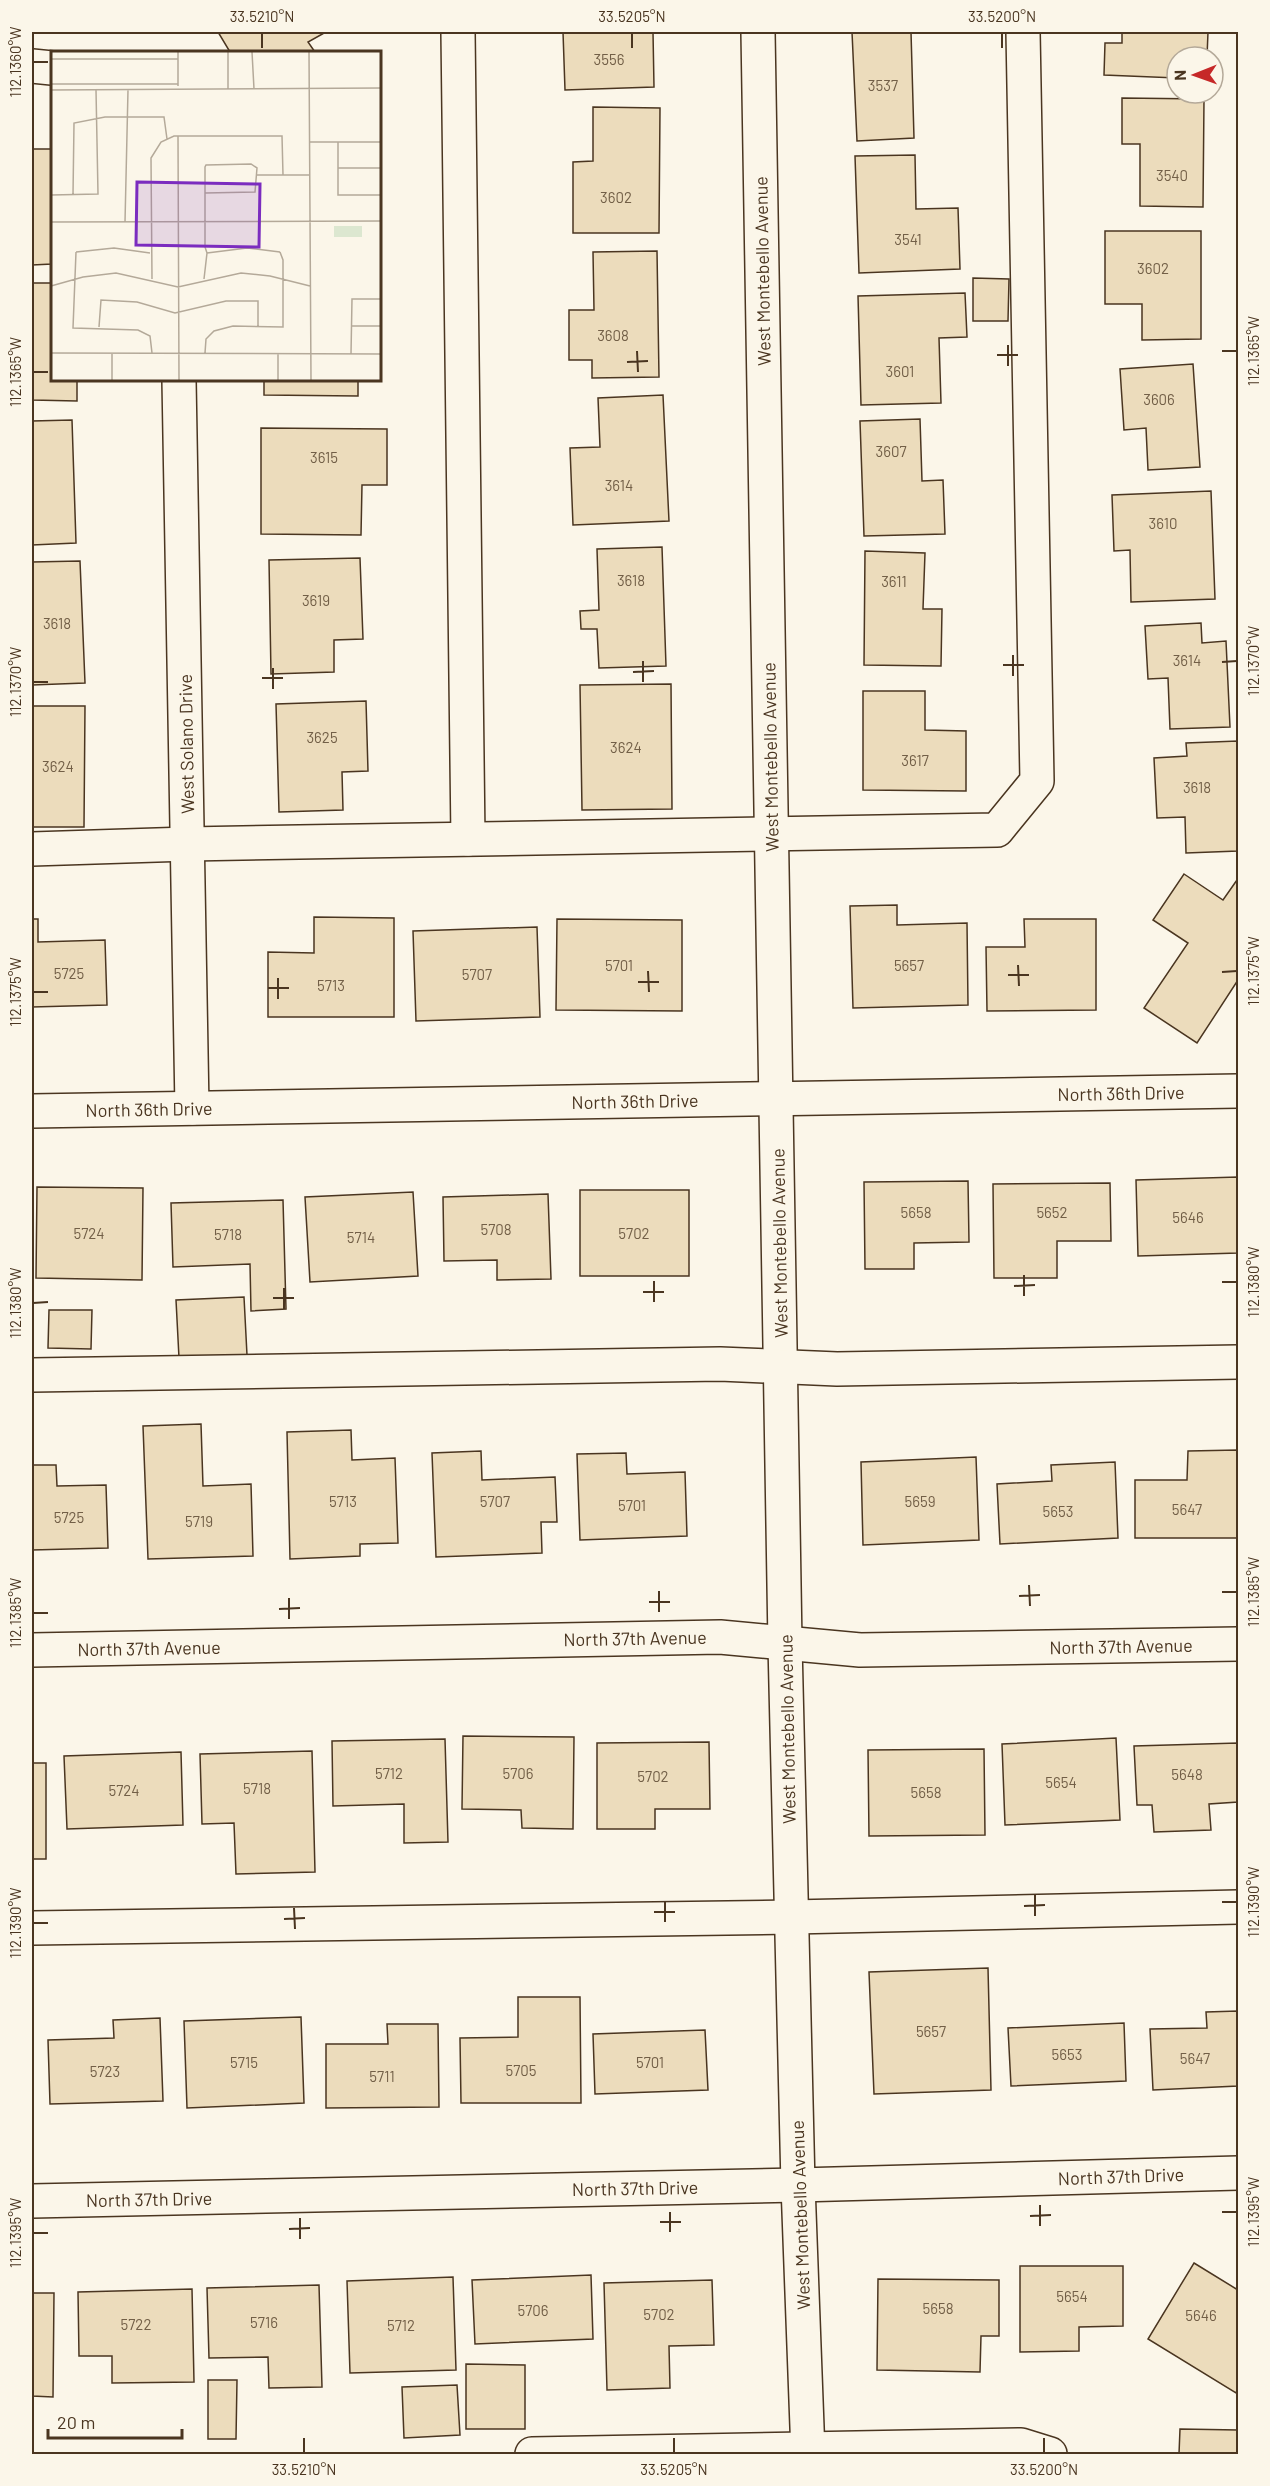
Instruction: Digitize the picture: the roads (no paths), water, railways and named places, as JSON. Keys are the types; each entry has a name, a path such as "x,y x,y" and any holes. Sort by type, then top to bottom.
{"street":[{"path":"458,32 468,839"},
{"name":"West Montebello Avenue","path":"758,32 785,1644 798,2185 808,2452"},
{"path":"32,849 188,844 997,830 1038,781 1023,32"},
{"path":"32,66 51,68"},
{"name":"West Solano Drive","path":"179,381 192,1108"},
{"name":"North 36th Drive","path":"32,1111 1239,1091"},
{"path":"32,1375 720,1364 837,1369 1239,1362"},
{"name":"North 37th Avenue","path":"32,1650 720,1637 860,1650 1239,1644"},
{"path":"32,1928 792,1917 1239,1907"},
{"name":"North 37th Drive","path":"32,2201 1239,2173"},
{"path":"532,2454 808,2452 1021,2445 1050,2454"}]}
